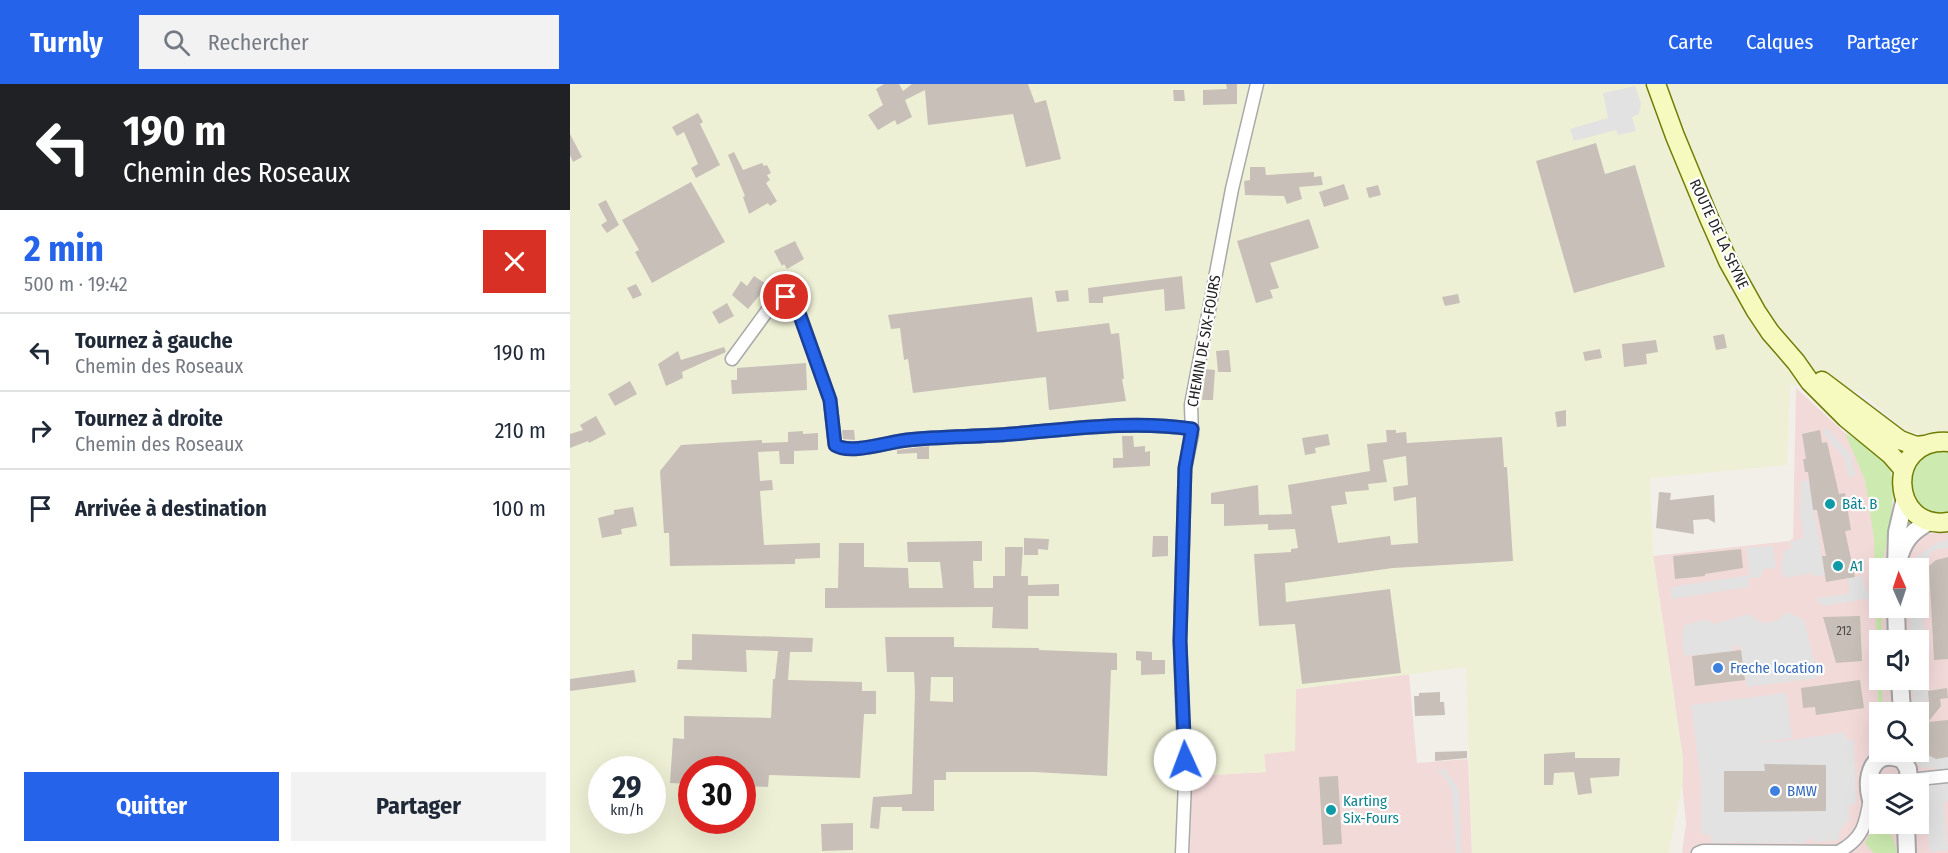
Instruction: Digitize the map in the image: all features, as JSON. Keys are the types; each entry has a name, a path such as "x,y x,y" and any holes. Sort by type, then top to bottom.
{"main road":[{"name":"ROUTE DE LA SEYNE","path":"1659,88 1679,146 1728,261 1770,332 1810,382 1838,411 1891,455 1904,470"},
{"name":"ROUTE DE LA SEYNE","path":"1796,362 1900,440 1916,446 1925,445"},
{"path":"1940,522 1915,513 1905,498 1902,484 1908,459 1925,445 1948,442"}],"street":[{"name":"CHEMIN DE SIX-FOURS","path":"1182,853 1185,782 1180,641 1185,468 1192,429 1191,405 1232,189 1257,84"},
{"path":"732,359 778,296 791,298 795,302 830,400 833,439 835,445 840,449 907,440 1085,428 1165,425 1192,429"},
{"path":"1897,558 1897,532 1905,498"},
{"path":"1899,558 1903,545 1911,534 1940,522"},
{"path":"1929,779 1948,776"},
{"path":"1698,853 1703,851 1838,852 1858,839 1864,827 1869,802"},
{"path":"1864,827 1869,823"},
{"path":"1898,834 1906,847"}],"shaded area":[{"path":"1635,86 1641,103 1639,114 1632,117 1636,131 1618,135 1616,130 1574,141 1570,129 1608,118 1603,93"},
{"path":"1796,388 1845,433 1869,469 1879,525 1929,534 1948,530 1948,853 1682,853 1686,824 1674,696 1653,556 1790,541 1793,538"},
{"path":"1827,428 1850,454 1856,476 1848,477 1845,459 1823,433"},
{"path":"1801,481 1809,481 1825,575 1814,577 1813,573 1784,578 1781,568 1784,550 1791,549 1790,542 1804,538 1800,513"},
{"path":"1948,539 1948,548 1933,550 1928,558 1916,558 1917,556"},
{"path":"1773,546 1776,568 1763,569 1761,577 1749,578 1749,587 1671,599 1671,587 1750,575 1746,548"},
{"path":"1861,576 1869,592 1869,598 1823,606 1815,599 1850,593 1848,578"},
{"path":"1787,612 1804,620 1818,678 1747,687 1740,646 1732,646 1733,651 1684,656 1683,626 1708,620 1714,624 1749,614 1758,621 1766,623 1778,620"},
{"path":"1909,618 1923,618 1924,630 1910,630"},
{"path":"1409,674 1417,763 1468,759 1472,853 1190,853 1192,776 1265,772 1264,754 1296,689"},
{"path":"1913,690 1928,690 1929,699 1924,702 1914,702"},
{"path":"1786,693 1792,738 1746,744 1845,732 1846,740 1854,740 1856,804 1849,805 1849,821 1839,832 1839,840 1815,842 1806,839 1806,843 1711,843 1711,835 1701,834 1701,782 1691,705"},
{"path":"1929,755 1936,759 1948,757 1948,771 1935,772 1934,767 1922,768 1917,763 1929,762"},
{"path":"1444,769 1456,784 1459,794 1461,853 1456,853 1452,791 1444,776 1436,770"},
{"path":"1948,784 1948,801 1943,802 1948,850 1930,852 1929,786"}],"green space":[{"path":"570,84 1948,84 1948,433 1925,436 1906,431 1859,391 1790,385 1787,465 1650,478 1653,556 1683,758 1683,781 1669,853 1472,853 1466,667 1296,689 1295,751 1264,754 1266,772 1178,777 1178,853 570,853"},
{"path":"1845,433 1881,459 1889,468 1892,477 1891,517 1884,558 1875,558 1874,538 1865,480"},
{"path":"1948,442 1948,522 1905,498 1916,451"},
{"path":"1876,618 1881,618 1882,630 1876,630"},
{"path":"1878,690 1882,690 1883,702 1878,702"},
{"path":"1870,834 1890,834 1897,853 1874,853 1865,843"}],"building":[{"path":"884,84 899,84 903,91 912,84 1028,84 1035,103 1046,100 1061,159 1026,167 1013,114 928,125 925,90 905,100 912,117 897,125 895,120 878,130 868,115 883,105 876,89"},
{"path":"1226,84 1237,84 1237,104 1203,105 1203,90 1227,89"},
{"path":"1173,90 1184,90 1185,101 1174,101"},
{"path":"698,113 703,122 700,124 720,165 696,178 691,168 698,164 684,132 677,136 672,127"},
{"path":"570,134 582,157 573,162 570,155"},
{"path":"1596,143 1605,174 1635,165 1665,267 1574,293 1536,161"},
{"path":"734,152 743,170 762,163 764,166 767,165 771,173 767,175 770,180 766,183 777,201 770,206 768,203 749,214 743,197 745,196 728,155"},
{"path":"1250,167 1265,167 1266,175 1314,172 1314,177 1321,176 1323,185 1299,187 1302,199 1287,204 1284,196 1245,195 1244,181 1250,180"},
{"path":"691,182 725,242 652,283 635,252 639,250 622,220"},
{"path":"1344,184 1349,199 1324,207 1319,192"},
{"path":"1378,185 1381,195 1369,198 1366,188"},
{"path":"606,200 619,225 607,233 601,225 607,221 598,204"},
{"path":"1309,219 1319,248 1270,263 1279,288 1270,290 1273,298 1256,303 1237,241"},
{"path":"795,241 804,259 787,269 784,264 782,266 774,251"},
{"path":"754,276 768,285 748,309 732,295 741,281 747,286"},
{"path":"1182,276 1185,309 1165,311 1164,289 1103,297 1103,303 1089,303 1088,288"},
{"path":"636,284 642,295 633,299 627,288"},
{"path":"1068,290 1069,301 1057,302 1055,291"},
{"path":"1458,294 1460,303 1445,306 1442,297"},
{"path":"1032,297 1037,332 1109,323 1111,334 1119,333 1126,401 1049,410 1046,377 913,393 908,359 904,360 900,328 891,329 888,315"},
{"path":"727,303 734,316 719,324 712,312"},
{"path":"1724,334 1727,348 1716,350 1713,336"},
{"path":"1656,340 1658,352 1646,354 1647,364 1624,367 1622,344"},
{"path":"724,347 726,352 682,372 683,378 666,386 658,364 678,351 681,360"},
{"path":"1600,349 1602,358 1585,361 1583,352"},
{"path":"1229,350 1231,372 1218,372 1216,351"},
{"path":"806,363 807,390 732,394 731,380 737,380 737,368"},
{"path":"1206,369 1215,370 1213,400 1202,400"},
{"path":"630,381 637,394 615,406 608,394"},
{"path":"1566,410 1566,426 1557,427 1555,412"},
{"path":"596,416 606,434 589,443 588,441 570,448 570,434 583,430 580,425"},
{"path":"842,430 854,430 855,440 843,439"},
{"path":"1386,430 1396,430 1396,433 1406,432 1407,443 1502,437 1504,467 1507,467 1513,561 1393,568 1285,583 1286,602 1390,589 1401,673 1302,684 1295,624 1259,626 1254,554 1291,552 1291,549 1298,548 1295,529 1268,530 1268,524 1224,526 1224,504 1211,504 1211,493 1258,485 1259,515 1292,514 1288,485 1370,471 1367,444 1387,442","holes":["1406,456 1408,485 1393,487 1394,501 1416,497 1418,543 1391,545 1390,536 1338,543 1331,506 1347,504 1345,492 1369,490 1368,484 1387,482 1383,460"]},
{"path":"1820,430 1822,443 1827,442 1839,494 1845,493 1851,530 1845,531 1855,577 1826,582 1822,556 1826,556 1817,510 1813,510 1808,472 1805,472 1803,459 1806,459 1802,434"},
{"path":"803,431 803,434 818,433 818,450 794,451 794,464 780,464 779,451 758,452 760,481 772,480 773,490 760,491 764,545 820,543 820,558 795,559 795,564 670,566 669,533 664,533 660,471 681,445 762,440 762,443 788,442 788,432"},
{"path":"1328,434 1330,445 1315,448 1316,453 1305,455 1302,438"},
{"path":"1122,436 1133,436 1134,447 1145,446 1145,452 1150,451 1150,466 1113,468 1113,458 1123,458"},
{"path":"929,446 929,459 917,459 917,453 897,454 897,450"},
{"path":"1659,492 1671,493 1670,500 1714,495 1715,523 1708,519 1693,520 1694,534 1656,528"},
{"path":"633,507 637,526 621,529 622,534 602,538 598,518 614,514 614,510"},
{"path":"1153,536 1168,536 1168,556 1152,557"},
{"path":"1024,538 1049,539 1048,550 1038,549 1038,555 1024,555"},
{"path":"982,541 982,561 973,561 974,588 993,588 993,576 1005,576 1005,547 1023,547 1021,576 1028,576 1028,585 1059,584 1059,596 1028,596 1028,629 992,628 993,607 825,608 825,588 838,588 839,543 864,543 864,567 908,568 909,588 943,588 940,562 908,562 907,542"},
{"path":"1741,549 1743,568 1705,574 1705,576 1675,579 1673,556"},
{"path":"1948,557 1948,659 1934,660 1929,566 1936,560"},
{"path":"1860,616 1862,661 1836,663 1823,617"},
{"path":"692,634 813,638 812,652 790,652 788,680 862,682 862,691 876,691 876,714 864,714 860,778 769,775 768,787 756,787 756,756 678,756 678,783 670,783 673,738 684,739 684,716 771,718 773,679 775,679 778,651 746,650 747,672 677,669 678,660 692,660"},
{"path":"885,637 954,637 954,647 1039,648 1039,650 1117,653 1117,670 1111,670 1107,776 1034,772 946,772 946,780 934,780 934,811 902,811 902,807 881,807 879,829 870,828 873,797 912,794 914,672 887,672","holes":["931,677 953,677 953,702 930,701"]},
{"name":"Freche location","path":"1741,650 1745,680 1695,686 1692,656"},
{"path":"1136,651 1152,652 1152,660 1165,660 1165,674 1141,675 1141,661 1136,660"},
{"path":"634,670 636,682 570,691 570,679"},
{"path":"1860,680 1864,708 1816,715 1815,707 1803,708 1801,688"},
{"path":"1947,688 1948,698 1940,699 1941,706 1929,721 1929,702 1928,691"},
{"path":"1440,692 1440,702 1444,702 1445,715 1415,716 1414,696 1419,696 1419,693"},
{"path":"1948,720 1948,757 1936,759 1929,756 1929,722"},
{"path":"1467,751 1467,758 1435,761 1435,752"},
{"path":"1575,752 1575,758 1620,758 1619,776 1590,778 1592,793 1578,795 1574,772 1554,773 1553,785 1544,785 1544,754"},
{"name":"BMW","path":"1764,764 1826,765 1826,811 1724,812 1724,771 1765,771"},
{"name":"Karting Six-Fours","path":"1338,776 1342,844 1323,845 1319,777"},
{"path":"853,823 853,850 822,851 821,824"}],"place":[{"name":"Bât. B","path":"1830,504"},
{"name":"A1","path":"1838,566"},
{"name":"Freche location","path":"1718,668"},
{"name":"BMW","path":"1775,791"},
{"name":"Karting Six-Fours","path":"1331,810"}],"route":[{"path":"786,297 795,302 830,400 833,439 835,445 840,449 907,440 1064,429 1165,425 1192,429 1185,468 1180,641 1185,760"}]}
